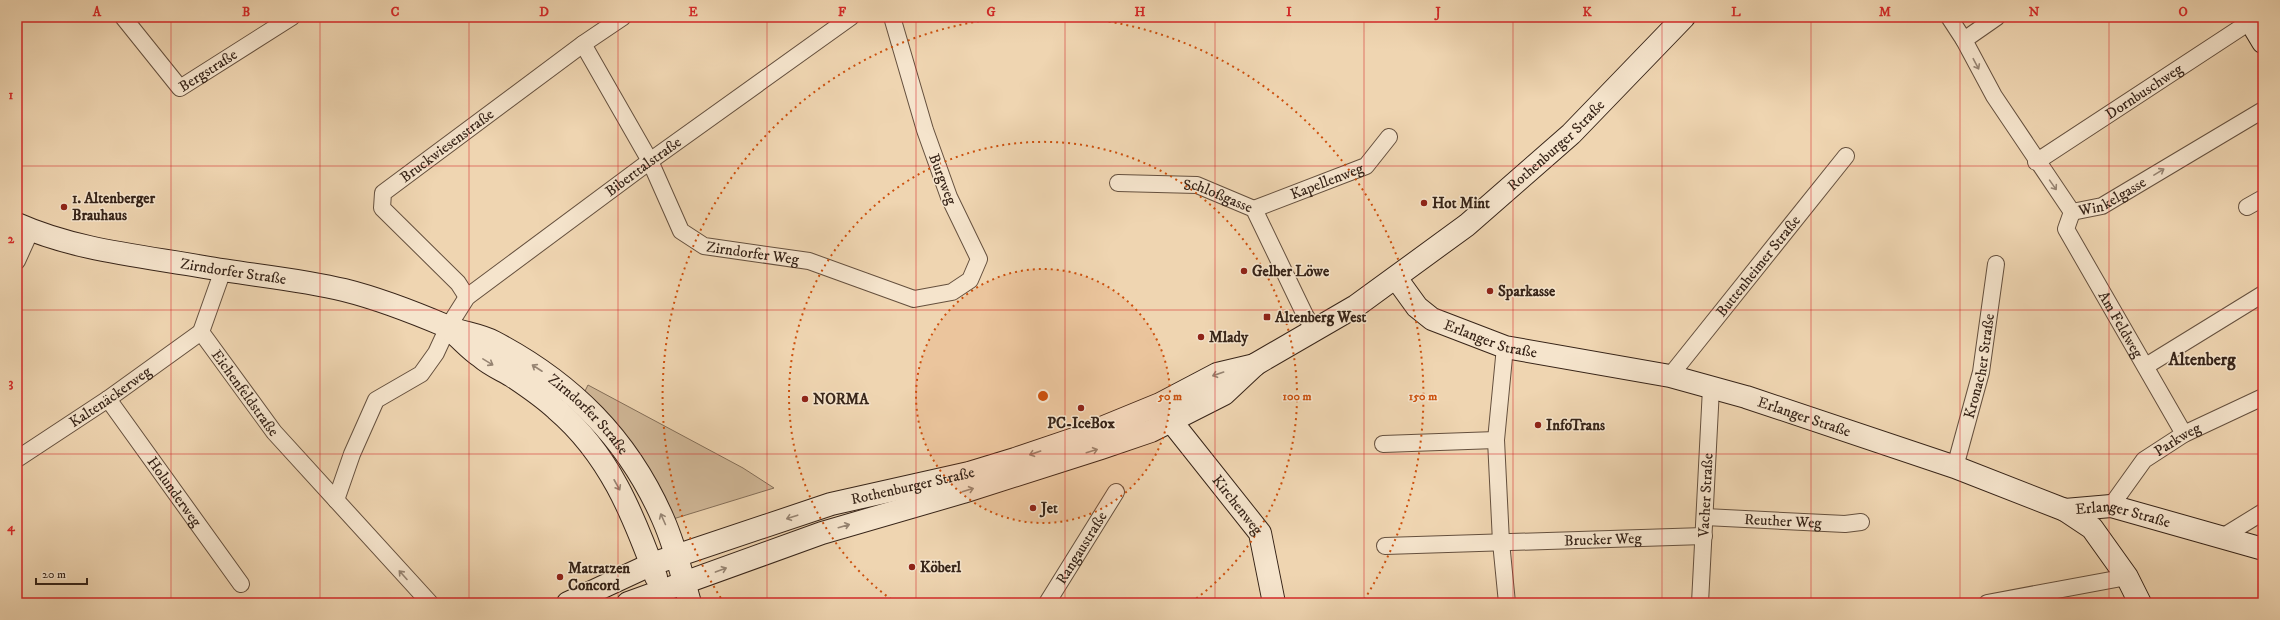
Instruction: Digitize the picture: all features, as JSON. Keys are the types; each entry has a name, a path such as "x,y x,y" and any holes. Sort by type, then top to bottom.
{"main road":[{"name":"Rothenburger Straße","path":"628,603 663,597 684,582 822,533 970,490 1101,448 1151,430 1224,394 1256,364 1314,330 1396,278 1467,225 1571,134 1684,17"},
{"path":"2250,19 2263,42"},
{"name":"Zirndorfer Straße","path":"24,227 99,249 342,290 425,316 448,327 492,340 548,375 578,398 610,431 632,460 660,513 676,555 690,603"},
{"name":"Erlanger Straße","path":"1396,278 1417,307 1432,319 1505,348 1670,376 1746,396 1955,466 2065,510 2111,506 2263,548"},
{"name":"Zirndorfer Straße","path":"448,327 481,357 532,390 577,428 596,452 618,486 640,529 663,597"},
{"name":"Rothenburger Straße","path":"568,603 652,564 676,555 832,504 969,473 1015,460 1077,438 1160,404 1217,374 1256,364"},
{"name":"Kirchenweg","path":"1171,421 1260,533 1274,603"},
{"path":"2065,510 2092,528 2127,577 2140,603"}],"street":[{"name":"Bergstraße","path":"123,17 180,88 292,17"},
{"name":"Bruckwiesenstraße","path":"467,297 458,283 382,208 383,193 583,44 623,17"},
{"name":"Biberttalstraße","path":"448,327 467,297 650,161 851,17"},
{"name":"Burgweg","path":"892,17 925,130 949,197 979,259 970,280 952,292 914,299"},
{"name":"Winkelgasse","path":"1949,17 1964,40 1994,96 2036,162 2072,212 2102,206 2263,110"},
{"path":"1964,40 1997,17"},
{"name":"Dornbuschweg","path":"2036,162 2250,19"},
{"name":"Zirndorfer Weg","path":"583,44 650,161 681,231 704,246 809,261 914,299"},
{"name":"Kapellenweg","path":"1254,209 1366,166 1389,137"},
{"name":"Buttenheimer Straße","path":"1670,376 1846,156"},
{"name":"Schloßgasse","path":"1118,183 1197,185 1254,209 1305,315 1314,330"},
{"path":"2246,207 2263,198"},
{"name":"Am Feldweg","path":"2072,212 2066,229 2184,434"},
{"path":"17,261 24,227"},
{"name":"Kronacher Straße","path":"1955,466 1981,372 1996,264"},
{"path":"201,332 223,270"},
{"path":"2146,366 2263,294"},
{"path":"336,500 352,454 376,400 421,374 436,353 448,327"},
{"name":"Kaltenäckerweg","path":"17,459 108,399 201,332"},
{"name":"Eichenfeldstraße","path":"201,332 274,432 430,603"},
{"path":"1505,348 1496,440 1501,542 1507,603"},
{"name":"Vacher Straße","path":"1700,603 1711,388"},
{"name":"Parkweg","path":"2111,506 2144,460 2184,434 2263,397"},
{"name":"Holunderweg","path":"108,399 241,584"},
{"path":"1382,444 1496,440"},
{"name":"Rangaustraße","path":"1047,603 1116,492"},
{"path":"2224,536 2263,512"},
{"name":"Reuther Weg","path":"1705,518 1845,524 1861,522"},
{"name":"Brucker Weg","path":"1385,546 1704,536"},
{"path":"1987,603 2127,577"}],"shaded area":[{"path":"588,385 743,468 774,488 673,519 584,393"}],"place":[{"name":"Hot Mint","path":"1424,203"},
{"name":"1. Altenberger Brauhaus","path":"64,207"},
{"name":"Gelber Löwe","path":"1244,271"},
{"name":"Sparkasse","path":"1490,291"},
{"name":"Altenberg West","path":"1267,317"},
{"name":"Mlady","path":"1201,337"},
{"name":"NORMA","path":"805,399"},
{"name":"PC-IceBox","path":"1081,408"},
{"name":"InfoTrans","path":"1538,425"},
{"name":"Jet","path":"1033,508"},
{"name":"Köberl","path":"912,567"},
{"name":"Matratzen Concord","path":"560,577"}],"district":[{"name":"Altenberg","path":"2202,359"}]}
